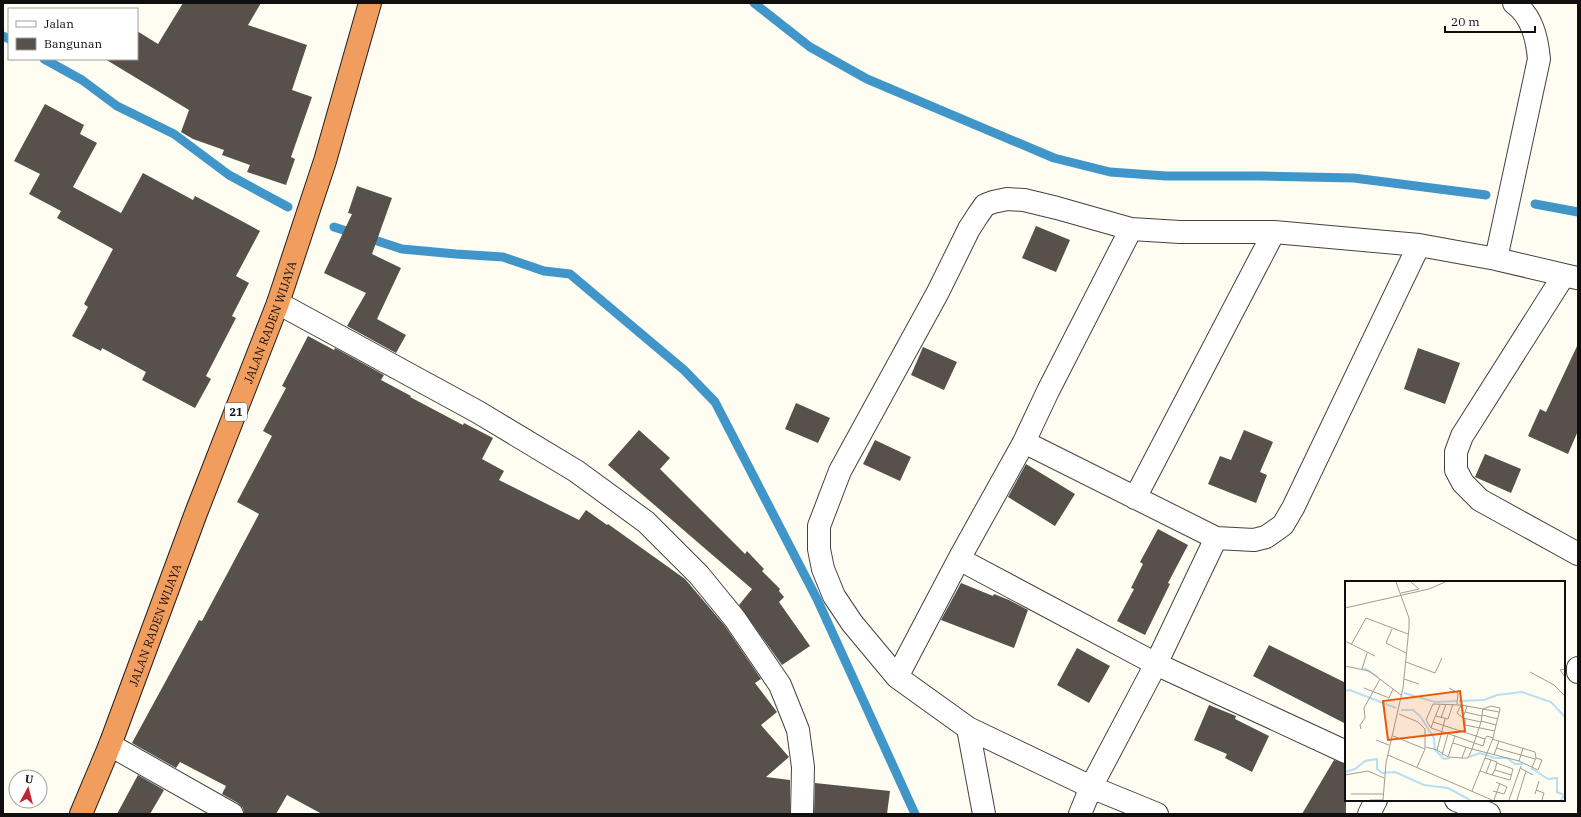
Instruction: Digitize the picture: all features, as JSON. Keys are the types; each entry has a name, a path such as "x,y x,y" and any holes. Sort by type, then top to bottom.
{"highway":[{"name":"JALAN RADEN WIJAYA","path":"81,814 110,745 196,513 278,304 325,161 370,3"}],"street":[{"path":"1496,259 1539,58 1537,38 1529,19 1514,3"},
{"path":"1157,814 1091,787 968,728 897,677 852,622 834,596 823,569 819,549 819,526 840,471 938,292 969,229 985,206 993,202 1007,199 1024,200 1130,229 1180,232 1274,232 1419,245 1496,259 1571,277 1462,436 1456,452 1456,470 1463,483 1480,500 1578,553"},
{"path":"897,677 959,559 1024,442 1048,391 1130,229"},
{"path":"1135,498 1274,232"},
{"path":"1024,442 1216,538 1254,540 1266,537 1283,525 1293,508 1419,245"},
{"path":"278,304 478,412 576,471 646,522 699,575 735,619 780,685 798,730 803,767 802,814"},
{"path":"1080,814 1091,787 1156,664 1216,538"},
{"path":"959,559 1156,664 1345,752"},
{"path":"968,728 984,814"},
{"path":"110,745 232,814"},
{"path":"1369,814 1376,801"},
{"path":"1458,801 1489,814"}],"building":[{"path":"183,3 261,3 248,25 307,45 292,90 312,97 291,157 295,159 286,185 247,172 250,165 222,155 224,150 193,139 181,132 189,110 107,60 138,60 138,32 158,44"},
{"path":"45,104 84,125 80,134 97,143 73,187 121,213 143,173 193,200 195,196 260,231 236,276 249,283 232,316 236,318 206,376 211,379 195,408 142,380 146,372 102,348 101,351 72,336 88,307 84,304 113,249 57,218 61,211 29,194 40,174 14,161"},
{"path":"357,186 392,198 372,254 401,268 377,319 406,335 396,353 347,326 366,293 324,273 352,214 348,213"},
{"path":"1036,226 1070,240 1056,272 1022,258"},
{"path":"308,336 334,350 335,348 384,375 381,380 411,396 410,397 463,425 464,423 493,438 482,459 504,471 499,480 579,520 586,510 685,579 725,626 761,679 755,683 777,712 761,725 789,757 766,777 790,780 790,814 322,814 287,795 276,814 244,814 243,808 238,803 222,794 226,786 180,762 176,768 132,743 199,620 202,621 259,514 237,502 272,436 263,431 286,388 282,386"},
{"path":"1578,344 1578,431 1568,454 1528,436 1540,409 1546,412"},
{"path":"923,347 957,362 944,390 911,375"},
{"path":"1418,348 1460,363 1445,404 1404,389"},
{"path":"796,403 830,418 818,443 785,429"},
{"path":"639,430 670,458 660,469 745,554 747,551 764,569 762,571 780,589 779,591 784,597 779,602 810,646 782,665 739,605 752,589 608,465"},
{"path":"1244,430 1273,442 1260,472 1267,475 1256,503 1208,484 1220,456 1231,460"},
{"path":"875,440 911,457 900,481 863,464"},
{"path":"1485,454 1521,469 1511,493 1475,477"},
{"path":"1026,464 1075,494 1055,526 1008,497"},
{"path":"1158,529 1188,545 1168,583 1170,584 1145,635 1117,621 1134,589 1131,588 1143,564 1140,562"},
{"path":"961,583 993,596 994,594 1009,600 1028,610 1014,648 941,620"},
{"path":"1269,645 1345,683 1345,723 1253,676"},
{"path":"1077,648 1110,666 1089,703 1057,685"},
{"path":"1209,705 1236,716 1235,719 1269,736 1252,772 1225,758 1227,754 1194,740"},
{"path":"1334,760 1345,764 1346,814 1302,814"},
{"path":"138,775 164,790 150,814 117,814"},
{"path":"815,783 890,791 887,814 814,814"}],"waterway":[{"path":"754,3 810,47 867,79 1054,158 1110,172 1166,176 1354,178 1486,195"},
{"path":"3,36 8,38"},
{"path":"46,60 82,80 117,106 174,134 229,175 288,207"},
{"path":"1535,204 1578,212"},
{"path":"334,227 402,249 503,257 544,271 570,274 684,370 715,402 817,599 915,814"}]}
